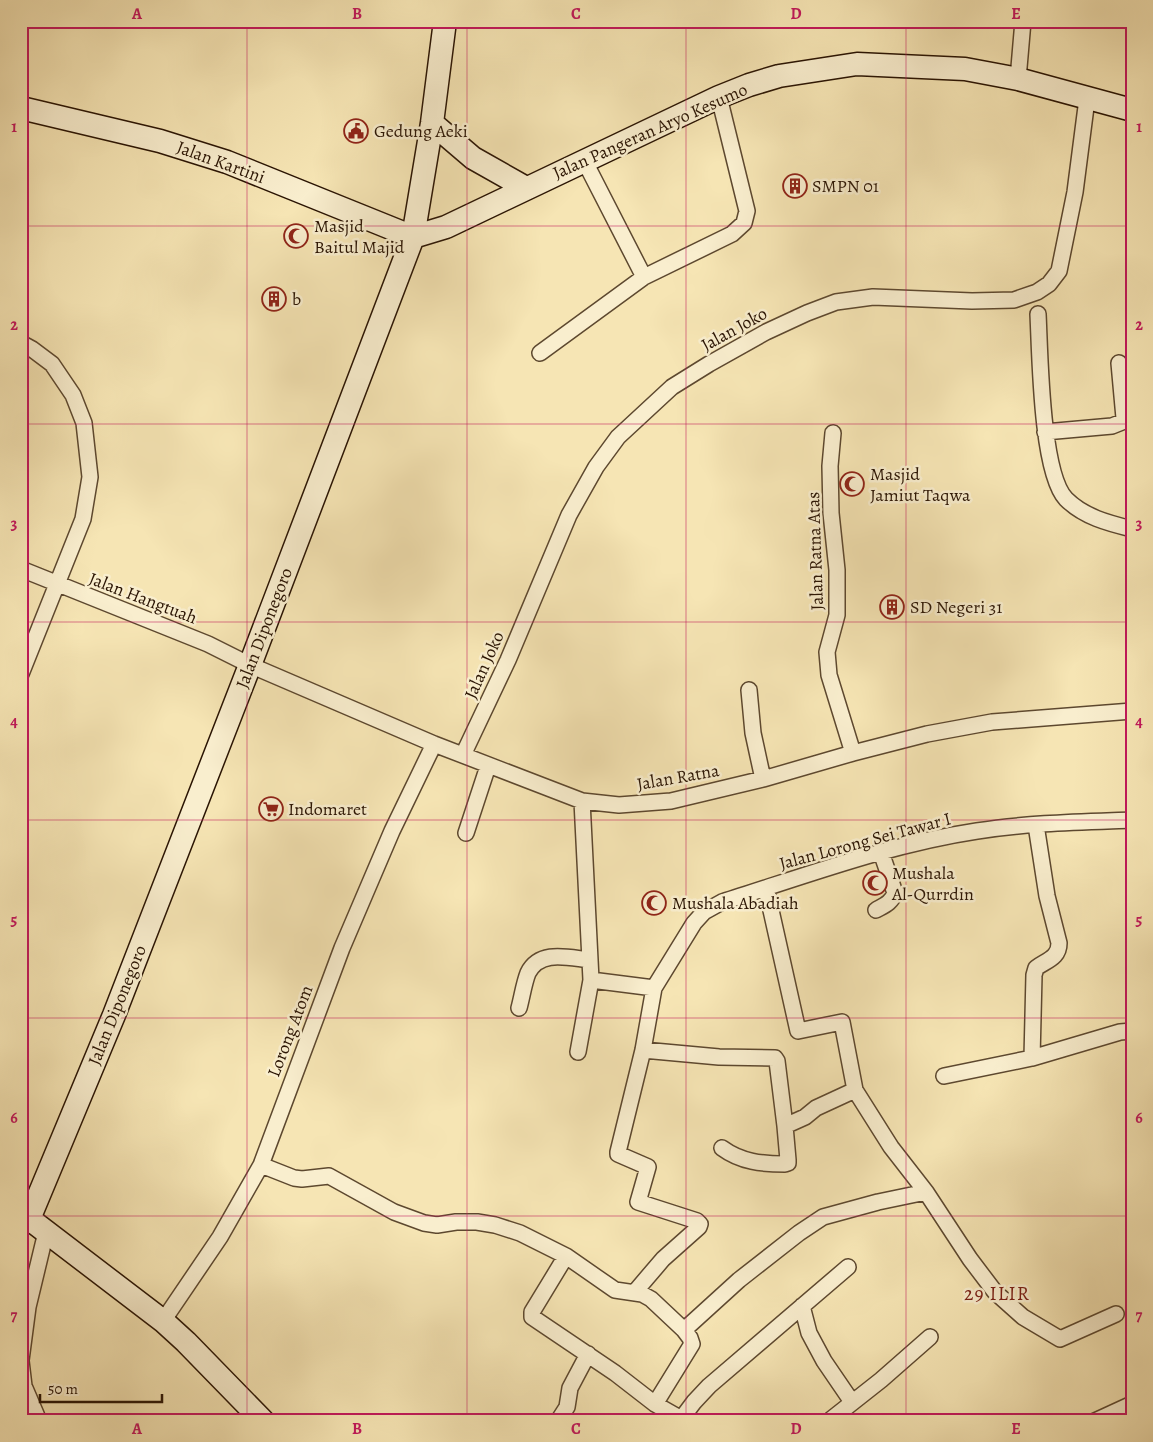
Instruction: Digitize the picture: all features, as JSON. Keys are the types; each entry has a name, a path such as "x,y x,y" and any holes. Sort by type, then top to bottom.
{"street":[{"name":"Jalan Diponegoro","path":"33,1222 250,665 413,237 432,123 446,21"},
{"path":"1018,79 1023,21"},
{"name":"Jalan Pangeran Aryo Kesumo","path":"413,237 446,227 719,96 779,76 857,64 965,69 1018,79 1132,110"},
{"path":"540,352 644,277 732,234 744,223 747,211 719,96"},
{"name":"Jalan Joko","path":"463,755 508,660 569,515 596,467 618,437 672,387 766,332 807,312 836,302 873,297 972,301 1014,300 1037,292 1049,284 1059,271 1076,192 1087,99"},
{"name":"Jalan Kartini","path":"21,108 160,141 227,162 413,237"},
{"path":"432,123 474,158 526,188"},
{"path":"584,160 644,277"},
{"path":"1038,314 1045,432 1054,477 1065,498 1079,509 1100,522 1132,529"},
{"path":"21,344 32,349 52,364 73,395 84,423 90,477 83,518 56,584 28,661 21,674"},
{"path":"1045,432 1112,426 1122,422 1124,418 1119,363"},
{"name":"Jalan Ratna Atas","path":"833,433 830,466 831,513 837,570 837,615 827,652 829,675 853,753"},
{"name":"Jalan Hangtuah","path":"21,569 208,644 250,665"},
{"name":"Jalan Ratna","path":"250,665 488,766 582,801 619,805 670,801 763,779 927,734 992,722 1132,711"},
{"path":"749,690 753,733 763,779"},
{"name":"Lorong Atom","path":"162,1321 220,1236 261,1165 342,948 392,831 434,744"},
{"path":"466,833 488,766"},
{"path":"578,1052 591,980 582,801"},
{"name":"Jalan Lorong Sei Tawar I","path":"654,988 694,923 704,912 722,902 881,852 978,830 1132,820"},
{"path":"1032,1058 1034,975 1036,968 1054,957 1060,950 1060,943 1047,896 1036,825"},
{"path":"876,910 888,904 893,899 895,893 881,852"},
{"path":"766,888 798,1030 842,1022 855,1090 891,1147 926,1192 970,1259 995,1292 1023,1317 1057,1338 1063,1339 1116,1314"},
{"path":"519,1008 529,972 544,958 552,956 590,960"},
{"path":"591,980 654,988 643,1050 618,1154 648,1166 638,1202 697,1221 700,1224 690,1236 663,1259 634,1293"},
{"path":"944,1076 1032,1058 1120,1032 1132,1031"},
{"path":"643,1050 719,1057 775,1058 777,1060 788,1160 786,1164 742,1160 722,1148"},
{"path":"785,1126 805,1117 816,1108 855,1090"},
{"path":"261,1165 294,1178 329,1176 394,1212 424,1223 436,1225 468,1221 495,1225 520,1233 566,1256 615,1290 642,1294 651,1299 684,1330 692,1344 655,1404"},
{"path":"684,1330 739,1280 798,1233 823,1217 878,1202 926,1192"},
{"path":"33,1222 162,1321 186,1342 263,1421"},
{"path":"33,1222 28,1307 21,1360 24,1386 39,1421"},
{"path":"566,1256 532,1315 534,1319 588,1354 655,1404 683,1420 694,1402 709,1386 848,1267"},
{"path":"802,1306 809,1333 824,1361 852,1402"},
{"path":"829,1421 881,1380 930,1337"},
{"path":"558,1421 567,1407 570,1388 588,1354"},
{"path":"1096,1421 1132,1404"}],"place":[{"name":"Gedung Aeki","path":"356,131"},
{"name":"SMPN 01","path":"795,186"},
{"name":"Masjid Baitul Majid","path":"296,236"},
{"name":"b","path":"274,299"},
{"name":"Masjid Jamiut Taqwa","path":"852,484"},
{"name":"SD Negeri 31","path":"892,607"},
{"name":"Indomaret","path":"271,809"},
{"name":"Mushala Al-Qurrdin","path":"875,883"},
{"name":"Mushala Abadiah","path":"654,903"}],"district":[{"name":"29 ILIR","path":"997,1293"}]}
